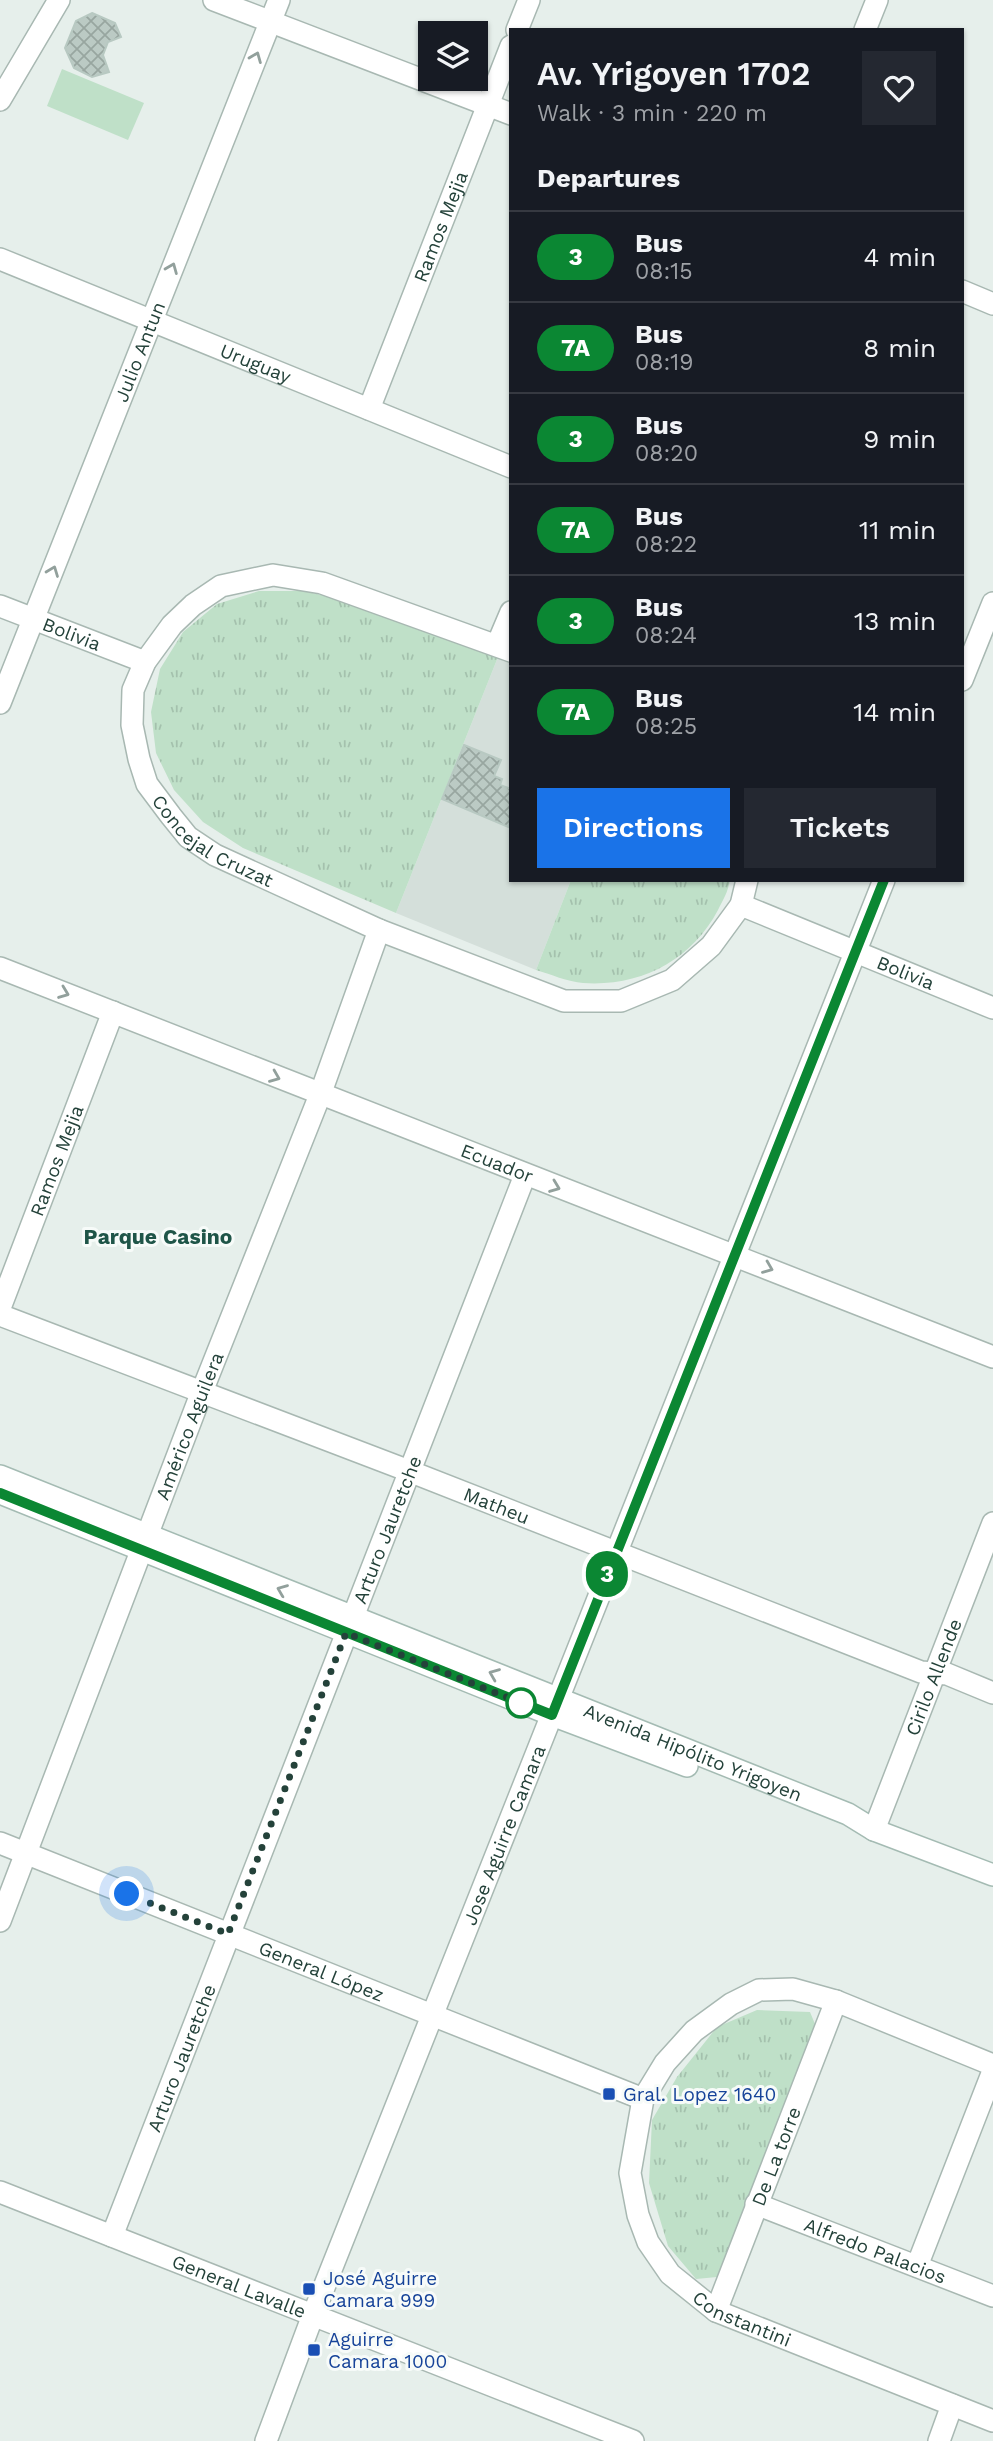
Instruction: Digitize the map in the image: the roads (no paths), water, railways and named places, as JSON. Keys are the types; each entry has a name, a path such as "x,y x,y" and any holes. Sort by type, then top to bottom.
{"street":[{"path":"0,100 59,0"},
{"path":"214,0 509,113"},
{"name":"Julio Antun","path":"0,703 279,0"},
{"path":"518,28 529,0"},
{"path":"866,28 877,0"},
{"name":"Ramos Mejia","path":"369,409 509,51"},
{"name":"Uruguay","path":"0,259 509,466"},
{"path":"964,292 993,304"},
{"name":"Concejal Cruzat","path":"504,648 322,583 273,575 221,586 193,605 172,625 145,662 133,690 132,725 147,784 188,837 215,855 379,930 564,1002 621,1001 673,980 711,946 741,905 747,882"},
{"path":"964,676 977,649 993,603"},
{"name":"Bolivia","path":"0,606 145,662"},
{"path":"504,648 509,622"},
{"name":"Jose Aguirre Camara","path":"266,2441 313,2315 883,882"},
{"name":"Bolivia","path":"741,905 993,1008"},
{"name":"Américo Aguilera","path":"0,1921 201,1394 320,1095 379,930"},
{"name":"Ecuador","path":"0,968 993,1357"},
{"name":"Ramos Mejia","path":"0,1308 113,1012"},
{"name":"Arturo Jauretche","path":"112,2236 525,1175"},
{"name":"Matheu","path":"0,1315 201,1394 409,1471 921,1672 947,1674 993,1693"},
{"name":"Avenida Hipólito Yrigoyen","path":"0,1476 145,1542 349,1626 555,1707 848,1814 874,1830 993,1875"},
{"name":"Avenida Hipólito Yrigoyen","path":"0,1493 145,1542"},
{"name":"Cirilo Allende","path":"874,1830 993,1523"},
{"name":"General López","path":"0,1843 643,2098"},
{"path":"643,2098 665,2063 694,2031 731,2004 759,1990 793,1989 836,2001 993,2065"},
{"name":"De La torre","path":"716,2311 836,2001"},
{"path":"917,2266 993,2071"},
{"name":"Constantini","path":"643,2098 630,2173 638,2215 648,2242 670,2274 716,2311 993,2421"},
{"name":"General Lavalle","path":"0,2192 634,2441"},
{"name":"Alfredo Palacios","path":"756,2204 993,2296"},
{"path":"939,2441 952,2405"}],"place":[{"name":"Gral. Lopez 1640","path":"609,2094"},
{"name":"José Aguirre Camara 999","path":"309,2289"},
{"name":"Aguirre Camara 1000","path":"314,2350"}],"district":[{"name":"Parque Casino","path":"158,1236"}]}
